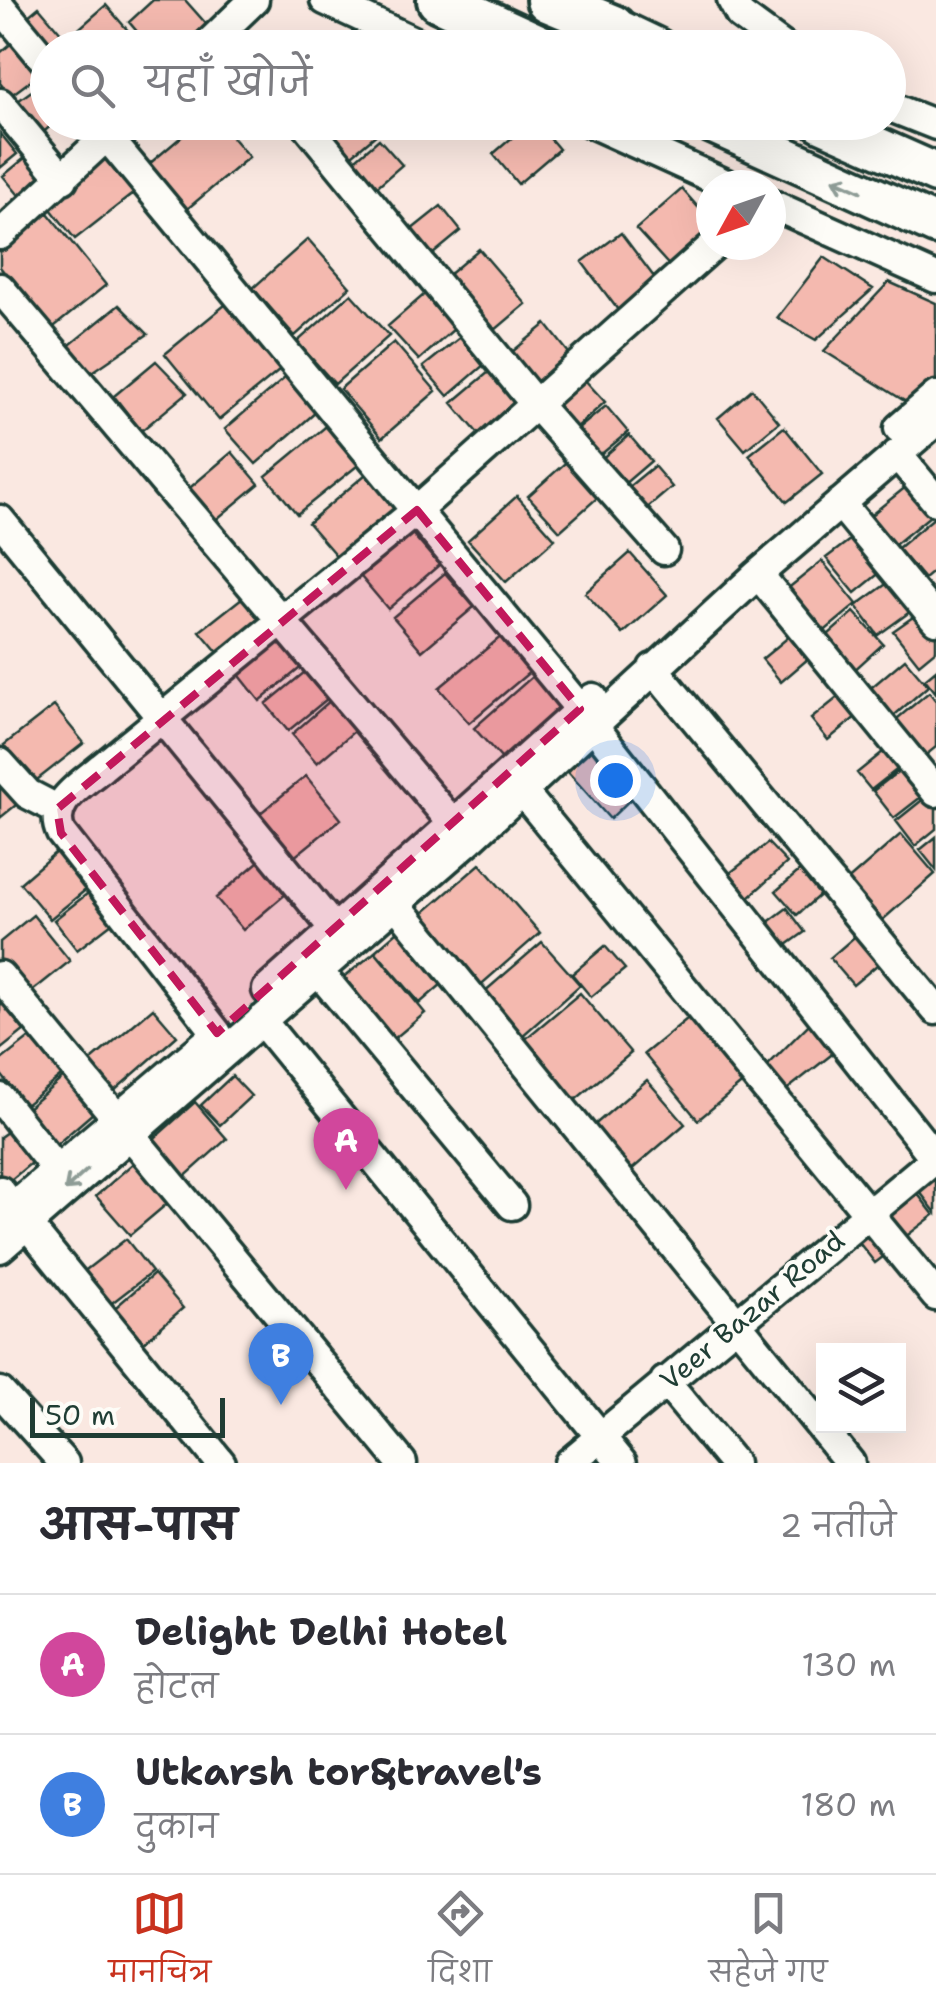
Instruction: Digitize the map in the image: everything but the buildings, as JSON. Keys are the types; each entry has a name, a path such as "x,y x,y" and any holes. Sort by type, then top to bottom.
{"main road":[{"path":"439,0 505,30"},
{"path":"546,30 556,2 614,25"},
{"path":"749,140 936,225"},
{"path":"861,140 936,174"}],"street":[{"path":"238,30 254,0"},
{"path":"325,0 389,30"},
{"path":"732,0 740,14 761,30"},
{"path":"0,6 30,42"},
{"path":"0,103 30,139"},
{"path":"906,113 936,125"},
{"path":"31,140 63,179"},
{"path":"4,223 63,179 97,140"},
{"path":"118,140 936,1158"},
{"path":"319,140 536,405 664,550"},
{"path":"629,140 696,170"},
{"path":"786,211 936,278"},
{"path":"218,1033 61,833 57,810 417,510 697,260"},
{"path":"0,288 455,826"},
{"path":"0,1248 10,1210 56,1169 123,1125 218,1033 585,718 936,396"},
{"path":"10,1210 261,1020 522,790 585,718 654,668 936,421"},
{"path":"897,454 936,501"},
{"path":"840,504 936,620"},
{"path":"0,520 335,930"},
{"path":"758,574 936,792"},
{"path":"654,668 936,1010"},
{"path":"0,763 28,794 57,810"},
{"path":"522,790 936,1296"},
{"path":"395,903 850,1463"},
{"path":"318,971 512,1205"},
{"path":"0,976 402,1463"},
{"path":"261,1020 622,1463"},
{"path":"0,1098 56,1169"},
{"name":"Veer Bazar Road","path":"569,1463 936,1158"},
{"path":"10,1210 221,1463"},
{"path":"665,1381 733,1463"},
{"path":"0,1392 64,1463"}],"highlighted area":[{"path":"417,510 580,709 217,1033 61,833 57,809"}],"place":[{"name":"Delight Delhi Hotel","path":"346,1190"},
{"name":"Utkarsh tor&travel's","path":"281,1405"}]}
